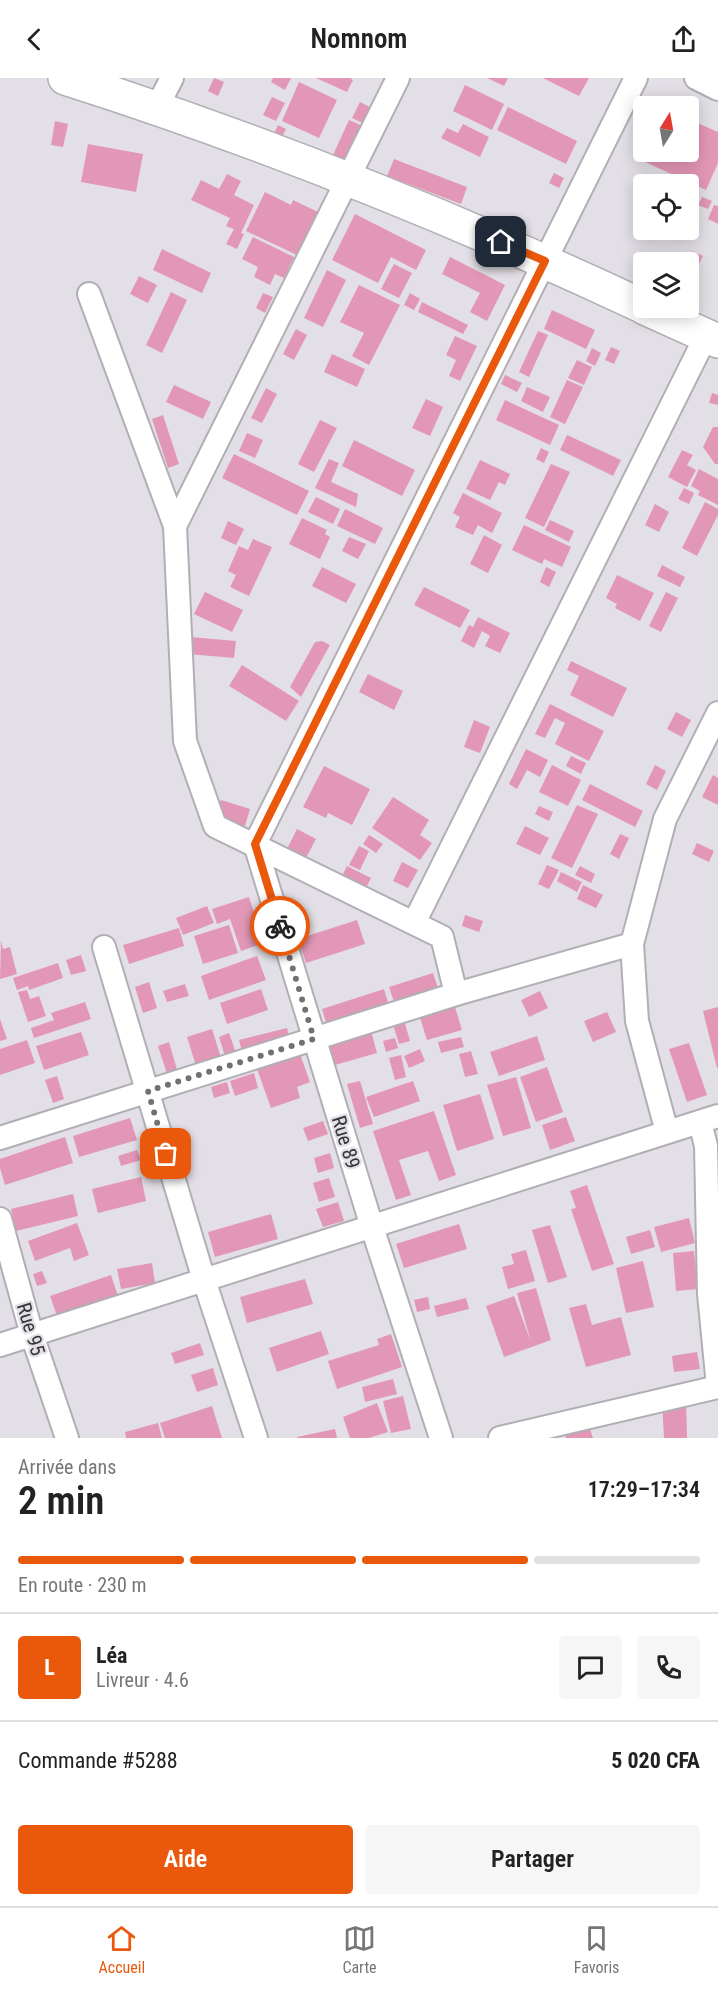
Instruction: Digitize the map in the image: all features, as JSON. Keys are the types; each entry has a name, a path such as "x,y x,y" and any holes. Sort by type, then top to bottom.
{"main road":[{"path":"65,78 157,107 348,178 545,261 633,302"},
{"path":"667,318 712,339"}],"street":[{"path":"157,107 172,78"},
{"path":"175,526 398,78"},
{"path":"255,844 636,78"},
{"path":"696,78 718,89"},
{"path":"89,294 175,526 185,741 215,826 442,937 456,994"},
{"path":"414,923 712,339"},
{"path":"667,1132 637,1022 632,944 665,819 718,713"},
{"name":"Rue 89","path":"255,844 372,1227 441,1438"},
{"path":"0,1138 456,994 632,944"},
{"path":"104,947 204,1280 256,1438"},
{"path":"0,1345 709,1119 706,1146 718,1387 500,1438"},
{"name":"Rue 95","path":"0,1219 32,1335 67,1438"}],"building":[{"path":"214,78 224,82 218,96 208,91"},
{"path":"273,78 291,78 285,90 271,82"},
{"path":"316,78 350,78 353,80 347,92"},
{"path":"487,78 508,78 504,86"},
{"path":"543,78 589,78 579,96"},
{"path":"299,82 337,100 319,138 282,121"},
{"path":"465,85 504,104 492,130 453,111"},
{"path":"272,97 285,103 276,121 263,115"},
{"path":"360,102 374,109 367,125 352,118"},
{"path":"508,107 577,141 566,164 497,130"},
{"path":"349,120 367,128 351,163 333,155"},
{"path":"55,121 68,124 63,147 51,145"},
{"path":"463,124 489,137 480,157 441,138 447,128 458,133"},
{"path":"699,124 718,132 718,163 706,190 699,187 699,174 671,174 645,162 699,162"},
{"path":"278,125 286,129 282,137 274,134"},
{"path":"88,144 143,154 136,192 81,182"},
{"path":"394,159 467,187 461,204 387,176"},
{"path":"554,173 564,178 559,188 549,183"},
{"path":"227,174 241,181 234,195 254,205 241,233 244,234 237,249 226,244 234,229 226,226 230,218 191,200 201,180 219,189"},
{"path":"265,192 291,205 293,200 318,212 297,255 246,231"},
{"path":"702,197 712,201 708,209 699,205"},
{"path":"714,205 718,206 718,224 708,219"},
{"path":"355,214 426,250 416,270 391,257 378,283 332,260"},
{"path":"253,237 294,257 284,278 275,274 270,285 254,277 258,267 242,259"},
{"path":"162,249 211,273 202,293 153,270"},
{"path":"450,257 505,285 487,321 470,312 480,293 442,274"},
{"path":"394,264 412,273 399,298 381,289"},
{"path":"327,270 346,280 323,327 304,318"},
{"path":"139,276 157,285 148,303 130,294"},
{"path":"359,285 400,305 369,365 352,356 364,333 340,322"},
{"path":"171,292 187,300 162,353 146,345"},
{"path":"263,293 273,297 265,313 256,308"},
{"path":"410,293 420,299 414,310 404,305"},
{"path":"422,302 468,325 463,334 418,312"},
{"path":"552,310 595,330 586,349 544,329"},
{"path":"296,329 307,335 294,360 283,354"},
{"path":"538,331 548,335 529,377 519,372"},
{"path":"455,336 477,346 460,381 449,376 456,360 446,355"},
{"path":"611,347 620,351 614,364 605,360"},
{"path":"592,348 601,353 595,366 586,361"},
{"path":"332,354 365,369 357,387 324,372"},
{"path":"577,360 592,367 584,385 568,378"},
{"path":"505,375 522,383 517,392 501,384"},
{"path":"567,380 583,387 565,424 550,417"},
{"path":"174,385 211,402 203,419 166,402"},
{"path":"527,387 550,397 543,412 521,401"},
{"path":"266,388 277,394 262,423 251,418"},
{"path":"712,393 718,395 718,405 709,403"},
{"path":"426,399 443,407 430,436 412,428"},
{"path":"505,400 559,425 550,445 496,420"},
{"path":"163,415 179,464 168,468 152,419"},
{"path":"320,420 337,428 314,472 298,464"},
{"path":"713,427 718,427 718,464 715,464 703,447"},
{"path":"247,433 263,440 255,458 239,451"},
{"path":"567,435 621,460 613,476 560,450"},
{"path":"354,440 415,470 402,496 342,466"},
{"path":"541,448 549,452 544,463 536,459"},
{"path":"682,450 693,455 687,465 696,470 687,487 668,477"},
{"path":"234,454 309,491 297,515 222,478"},
{"path":"329,459 339,463 331,482 358,494 356,507 315,488"},
{"path":"480,460 510,474 505,485 499,482 490,500 466,489"},
{"path":"551,464 570,472 544,527 525,518"},
{"path":"699,469 718,479 718,505 698,495 700,491 691,486"},
{"path":"684,488 694,493 689,504 678,499"},
{"path":"463,493 502,513 492,533 478,525 473,535 455,527 460,517 453,513"},
{"path":"316,497 340,509 333,524 308,512"},
{"path":"705,502 718,509 718,515 697,556 682,548"},
{"path":"655,504 669,512 659,532 645,525"},
{"path":"345,509 383,528 375,544 337,526"},
{"path":"302,518 327,530 325,534 330,537 320,559 289,544"},
{"path":"550,520 574,531 569,542 545,530"},
{"path":"228,521 244,529 236,545 221,538"},
{"path":"524,525 571,547 562,567 544,559 542,564 512,550"},
{"path":"484,535 502,545 488,573 470,564"},
{"path":"349,537 366,544 358,559 342,551"},
{"path":"253,539 272,547 249,596 230,587 236,575 228,571 239,546 248,550"},
{"path":"662,565 685,577 680,587 657,576"},
{"path":"322,567 356,584 346,603 312,586"},
{"path":"546,567 556,572 549,587 540,582"},
{"path":"617,575 654,593 640,621 615,608 617,604 606,598"},
{"path":"424,587 470,610 460,628 414,605"},
{"path":"205,592 243,610 232,632 194,614"},
{"path":"666,592 678,598 661,632 649,626"},
{"path":"478,617 510,633 500,653 485,646 490,636 482,631 474,648 461,641 469,625 473,627"},
{"path":"191,637 236,641 234,658 189,654"},
{"path":"322,641 330,645 301,697 290,687 315,642"},
{"path":"571,661 627,688 613,717 570,695 579,676 567,670"},
{"path":"242,665 299,701 286,721 229,686"},
{"path":"368,674 403,691 394,710 359,692"},
{"path":"550,704 604,731 589,761 555,744 565,723 555,718 545,738 535,734"},
{"path":"676,712 691,720 682,737 667,729"},
{"path":"474,720 490,727 480,753 464,747"},
{"path":"526,749 548,760 540,777 527,770 517,789 509,784"},
{"path":"571,756 586,763 581,774 566,766"},
{"path":"552,765 581,780 568,806 539,792"},
{"path":"655,765 666,771 657,790 646,784"},
{"path":"324,766 370,789 352,825 328,813 326,818 303,807"},
{"path":"713,775 718,778 718,805 702,797"},
{"path":"590,784 643,811 635,827 582,800"},
{"path":"393,797 429,820 420,835 432,843 420,860 372,828"},
{"path":"221,800 250,809 244,829 215,821"},
{"path":"577,805 598,814 572,868 551,858"},
{"path":"539,806 553,812 549,821 535,814"},
{"path":"525,826 549,838 540,855 516,844"},
{"path":"297,829 316,839 306,858 287,849"},
{"path":"620,834 629,838 619,859 610,854"},
{"path":"369,835 383,844 376,853 363,844"},
{"path":"697,843 714,851 709,862 692,854"},
{"path":"359,846 369,851 360,870 349,865"},
{"path":"402,862 418,870 408,888 393,881"},
{"path":"547,865 559,870 549,889 538,884"},
{"path":"347,866 371,878 366,888 342,876"},
{"path":"580,866 595,874 591,883 575,875"},
{"path":"561,872 582,882 577,892 557,881"},
{"path":"583,885 603,895 596,908 577,899"},
{"path":"249,897 264,943 241,951 230,919 217,924 212,909"},
{"path":"207,906 214,923 183,935 176,918"},
{"path":"465,915 483,921 479,932 462,926"},
{"path":"357,920 365,944 306,963 298,939"},
{"path":"229,925 238,953 203,964 194,936"},
{"path":"179,928 184,946 129,964 123,945"},
{"path":"1,940 3,949 10,947 17,974 0,979"},
{"path":"81,955 86,971 71,975 66,960"},
{"path":"257,956 266,980 209,1000 201,976"},
{"path":"58,963 63,978 29,990 28,986 17,990 13,978"},
{"path":"433,973 439,991 395,1005 389,987"},
{"path":"149,982 157,1008 143,1013 135,987"},
{"path":"185,984 189,996 167,1002 163,991"},
{"path":"261,989 268,1010 227,1024 220,1003"},
{"path":"384,989 390,1009 328,1029 322,1009"},
{"path":"27,990 30,999 39,996 46,1016 28,1022 18,992"},
{"path":"540,991 548,1008 529,1017 521,1000"},
{"path":"85,1002 91,1019 34,1038 31,1028 54,1020 51,1013"},
{"path":"455,1007 462,1030 427,1040 420,1018"},
{"path":"718,1007 718,1068 717,1068 703,1011"},
{"path":"607,1012 616,1032 593,1042 584,1021"},
{"path":"0,1019 7,1039 0,1041"},
{"path":"404,1020 410,1041 399,1044 393,1024"},
{"path":"287,1028 291,1043 243,1055 239,1040"},
{"path":"212,1029 222,1061 197,1069 187,1037"},
{"path":"371,1031 377,1053 335,1065 329,1044"},
{"path":"81,1032 89,1055 44,1070 36,1046"},
{"path":"229,1033 237,1056 226,1059 219,1037"},
{"path":"537,1036 545,1060 499,1076 490,1052"},
{"path":"461,1037 464,1047 441,1053 438,1042"},
{"path":"395,1038 398,1048 386,1052 383,1041"},
{"path":"27,1040 35,1063 0,1075 0,1049"},
{"path":"169,1042 180,1080 170,1083 158,1046"},
{"path":"689,1043 707,1095 687,1102 669,1049"},
{"path":"420,1049 425,1061 409,1068 404,1056"},
{"path":"471,1051 478,1074 465,1077 459,1054"},
{"path":"300,1054 310,1082 297,1087 300,1098 271,1108 257,1069"},
{"path":"401,1055 406,1077 395,1080 389,1058"},
{"path":"547,1067 563,1112 536,1122 520,1077"},
{"path":"254,1073 258,1088 235,1096 230,1081"},
{"path":"57,1076 64,1099 53,1103 45,1080"},
{"path":"516,1077 531,1128 503,1136 487,1085"},
{"path":"360,1081 373,1124 360,1128 347,1084"},
{"path":"413,1081 420,1101 374,1117 366,1097"},
{"path":"227,1082 230,1093 214,1098 211,1087"},
{"path":"480,1094 494,1139 457,1151 443,1105"},
{"path":"434,1111 456,1175 439,1181 428,1151 399,1160 411,1195 396,1200 373,1131"},
{"path":"566,1117 575,1141 550,1150 542,1125"},
{"path":"130,1118 137,1140 79,1157 73,1136"},
{"path":"323,1121 328,1134 308,1141 303,1128"},
{"path":"65,1137 73,1163 5,1185 0,1159"},
{"path":"137,1150 141,1160 121,1166 118,1156"},
{"path":"330,1153 334,1168 318,1173 314,1158"},
{"path":"141,1177 146,1201 98,1213 92,1189"},
{"path":"329,1178 335,1197 319,1202 313,1183"},
{"path":"587,1185 614,1264 592,1271 571,1209 576,1208 570,1191"},
{"path":"73,1194 78,1216 16,1231 11,1209"},
{"path":"338,1202 344,1221 323,1227 316,1209"},
{"path":"271,1214 278,1239 215,1257 208,1232"},
{"path":"689,1218 695,1243 661,1252 654,1227"},
{"path":"77,1223 89,1255 74,1261 70,1248 35,1261 28,1241"},
{"path":"459,1224 467,1249 404,1268 396,1244"},
{"path":"550,1225 567,1277 548,1283 532,1230"},
{"path":"650,1230 655,1247 631,1254 626,1237"},
{"path":"526,1250 535,1281 508,1289 502,1267 514,1264 511,1254"},
{"path":"694,1251 698,1289 676,1291 673,1253"},
{"path":"643,1261 654,1307 626,1313 616,1268"},
{"path":"152,1263 155,1283 121,1289 117,1269"},
{"path":"42,1271 47,1283 37,1286 33,1274"},
{"path":"111,1275 118,1296 57,1316 50,1296"},
{"path":"305,1279 313,1304 247,1323 240,1297"},
{"path":"536,1288 551,1340 504,1357 486,1306 514,1296 531,1342 517,1293"},
{"path":"428,1297 430,1309 417,1312 414,1300"},
{"path":"466,1298 469,1309 437,1317 434,1306"},
{"path":"586,1304 592,1325 621,1317 631,1355 586,1367 569,1308"},
{"path":"321,1331 329,1354 277,1372 269,1348"},
{"path":"391,1334 402,1367 337,1389 328,1361 379,1345 377,1339"},
{"path":"200,1343 204,1355 175,1364 171,1353"},
{"path":"697,1352 700,1369 674,1372 672,1356"},
{"path":"213,1368 218,1385 197,1392 191,1375"},
{"path":"393,1379 397,1394 365,1402 362,1387"},
{"path":"403,1396 411,1429 391,1433 383,1401"},
{"path":"686,1400 687,1438 664,1438 662,1401"},
{"path":"377,1403 388,1432 369,1438 350,1438 343,1417"},
{"path":"212,1406 222,1438 165,1438 160,1423"},
{"path":"158,1423 162,1438 126,1438 125,1432"},
{"path":"589,1426 593,1438 566,1438 564,1432"},
{"path":"335,1429 337,1438 297,1438 297,1437"}],"way so far":[{"path":"166,1154 148,1091 314,1039 280,926"}],"route":[{"path":"280,926 255,844 545,261 501,242"}]}
